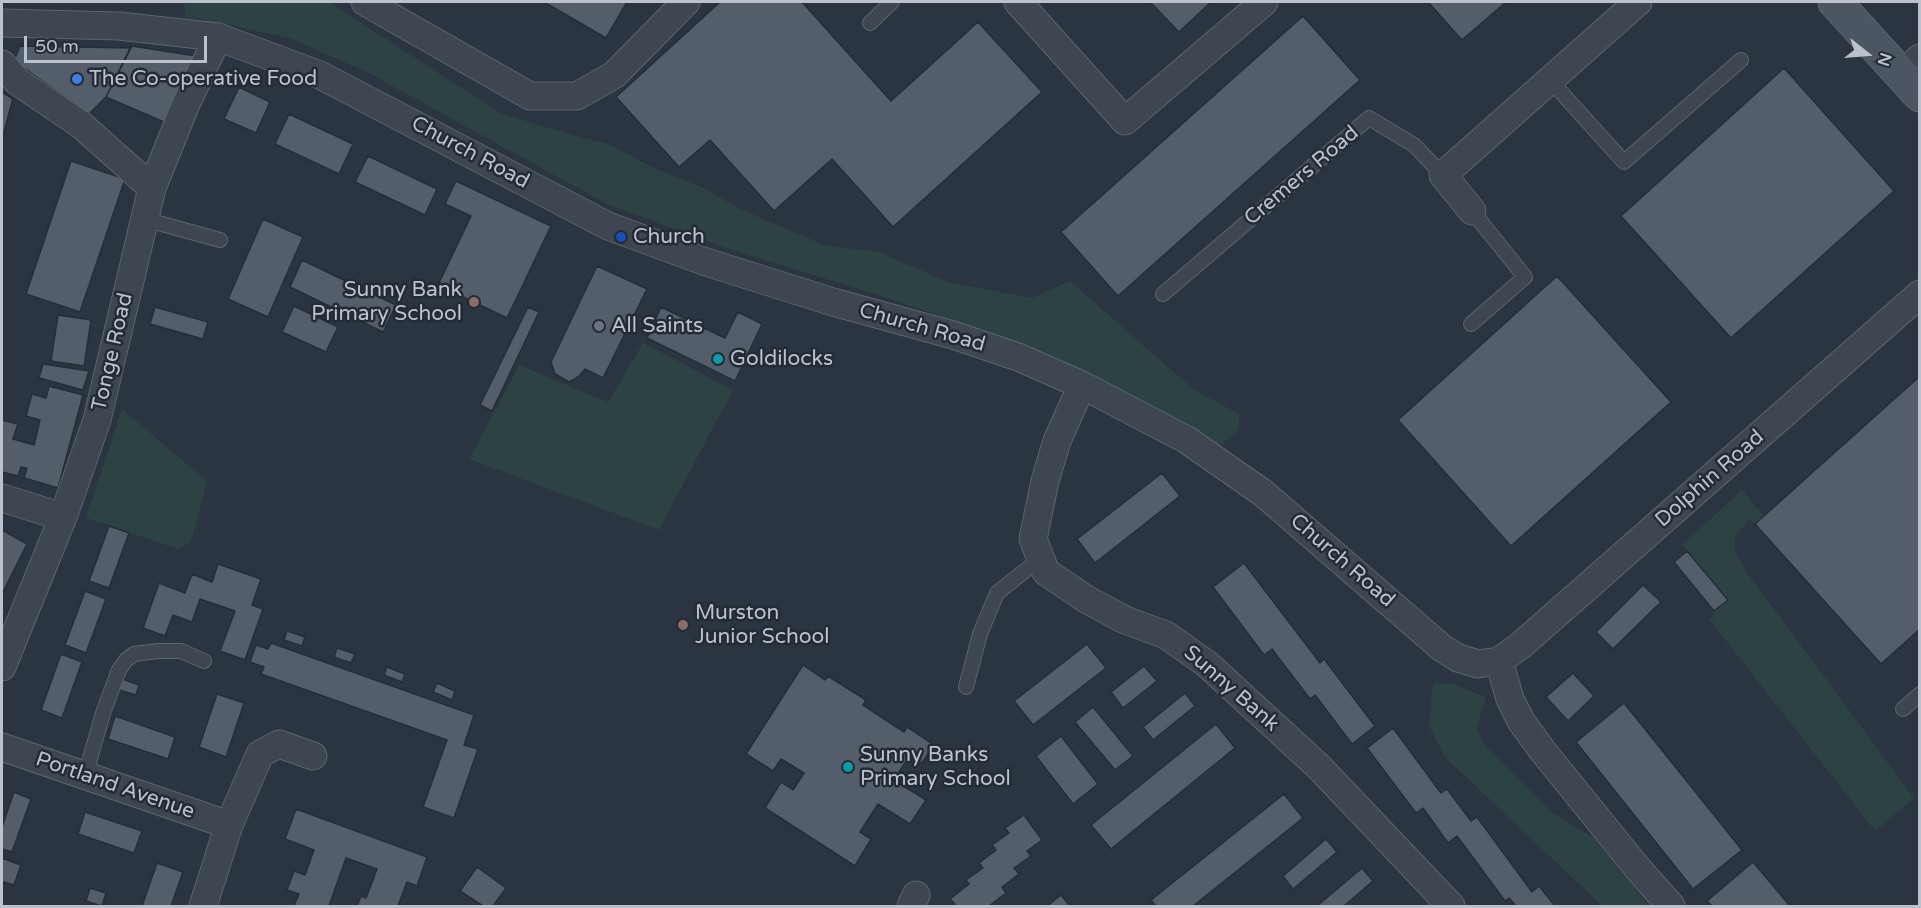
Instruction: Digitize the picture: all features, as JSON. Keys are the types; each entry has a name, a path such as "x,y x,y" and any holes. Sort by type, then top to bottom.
{"main road":[{"path":"1835,2 1913,76"}],"street":[{"path":"365,2 530,96 577,96 614,75 687,2"},
{"path":"1018,2 1125,121 1264,2"},
{"path":"1443,176 1638,2"},
{"name":"Church Road","path":"2,23 119,26 218,37 320,75 608,226 706,262 833,302 953,335 1018,357 1082,385 1187,440 1263,493 1442,648 1458,658 1478,664 1499,661"},
{"name":"Tonge Road","path":"2,667 63,517 97,420 152,188 186,104 218,37"},
{"path":"2,64 18,82 80,124 152,188"},
{"name":"Cremers Road","path":"1443,176 1472,211"},
{"name":"Dolphin Road","path":"1499,661 1520,646 1920,294"},
{"name":"Sunny Bank","path":"1082,385 1057,441 1045,481 1033,539 1046,572 1086,599 1125,621 1166,635 1207,664 1319,767 1452,906"},
{"path":"2,498 63,517"},
{"path":"1499,661 1510,699 1521,721 1639,870 1671,906"},
{"path":"203,906 229,825 260,754 279,744 313,756"},
{"name":"Portland Avenue","path":"2,747 229,825"}],"lane":[{"path":"870,23 892,2"},
{"path":"1550,80 1624,162 1741,60"},
{"name":"Cremers Road","path":"1163,294 1369,118 1414,145 1443,176"},
{"path":"1471,324 1525,277 1472,211"},
{"path":"144,219 220,240"},
{"path":"966,687 980,634 997,593 1041,558"},
{"path":"85,776 118,669 126,660 134,654 181,651 204,661"},
{"path":"1903,709 1920,694"}],"green space":[{"path":"183,2 329,2 500,113 606,143 658,170 706,189 740,209 824,245 879,252 948,282 1032,298 1070,281 1193,389 1239,414 1239,429 1219,447 1098,378 989,332 723,247 607,204 365,71 289,38 197,18 187,19"},
{"path":"643,343 733,390 659,530 469,459 519,365 608,402"},
{"path":"122,409 207,481 191,542 178,549 86,518"},
{"path":"1742,490 1764,516 1755,524 1749,519 1735,537 1735,551 1745,570 1914,798 1875,831 1709,619 1714,617 1712,613 1727,600 1682,545"},
{"path":"1433,683 1452,684 1486,697 1476,729 1486,747 1551,812 1594,838 1649,906 1602,906 1445,757 1429,726"}],"building":[{"path":"544,2 627,2 606,38"},
{"path":"720,2 802,2 891,101 978,22 1042,92 893,227 832,159 774,211 710,140 679,167 616,97"},
{"path":"1150,2 1211,2 1179,32"},
{"path":"1428,2 1506,2 1462,40"},
{"path":"1303,16 1360,80 1118,296 1061,232"},
{"name":"The Co-operative Food","path":"20,46 130,48 106,97 89,114 14,61"},
{"path":"132,46 196,56 164,122 106,97"},
{"path":"1784,68 1894,191 1731,338 1621,216"},
{"path":"239,87 270,102 256,133 224,119"},
{"path":"2,92 13,99 2,139"},
{"path":"289,114 353,144 339,174 275,144"},
{"path":"368,156 437,189 425,215 355,182"},
{"path":"71,161 125,179 80,312 26,294"},
{"path":"456,181 551,226 507,318 438,285 471,216 445,204"},
{"path":"263,219 303,237 268,317 228,299"},
{"path":"302,260 396,305 383,332 290,287"},
{"name":"All Saints","path":"597,266 647,289 603,378 585,369 569,382 555,374 551,362"},
{"path":"1557,276 1671,402 1511,546 1398,420"},
{"path":"294,306 338,327 326,352 282,332"},
{"path":"155,307 208,322 203,339 150,324"},
{"path":"528,307 539,312 492,411 480,405"},
{"name":"Goldilocks","path":"661,307 725,338 738,312 762,324 735,381 647,338"},
{"path":"58,315 91,320 84,366 51,361"},
{"path":"43,364 89,371 83,390 39,378"},
{"path":"1920,376 1920,629 1881,664 1755,524"},
{"path":"49,386 83,395 58,488 24,478 27,468 21,467 18,476 2,472 2,420 18,424 13,439 34,445 40,420 26,416 32,394 46,398"},
{"path":"1162,473 1180,496 1095,563 1077,539"},
{"path":"109,526 129,533 109,588 89,581"},
{"path":"2,530 27,544 2,594"},
{"path":"1687,551 1728,600 1714,611 1674,562"},
{"path":"1244,563 1320,663 1324,659 1375,726 1352,744 1315,695 1310,699 1272,649 1264,655 1213,587"},
{"path":"218,564 261,579 252,605 263,609 245,660 220,651 235,611 200,599 192,622 173,615 165,636 143,628 159,583 185,593 192,574 212,582"},
{"path":"1643,585 1661,602 1613,649 1596,632"},
{"path":"85,591 106,599 86,653 65,645"},
{"path":"287,631 305,637 302,646 284,640"},
{"path":"271,643 474,715 464,745 478,749 454,818 423,807 447,740 261,674 264,667 250,662 256,645 268,649"},
{"path":"1087,644 1106,668 1033,725 1014,701"},
{"path":"337,648 355,654 351,663 334,657"},
{"path":"61,654 82,662 62,718 41,710"},
{"name":"Sunny Banks Primary School","path":"803,665 825,680 828,676 866,700 863,705 904,732 907,727 934,745 922,763 910,755 894,780 926,800 910,824 878,804 860,832 871,839 855,866 765,808 781,782 793,790 804,773 781,759 773,771 746,754"},
{"path":"1144,666 1157,681 1123,708 1111,692"},
{"path":"387,667 405,674 402,682 384,675"},
{"path":"1573,673 1594,696 1568,721 1546,697"},
{"path":"122,679 139,685 136,695 119,690"},
{"path":"437,683 455,691 452,700 433,692"},
{"path":"1185,693 1195,706 1153,740 1143,727"},
{"path":"217,694 244,703 226,757 199,747"},
{"path":"1624,703 1742,850 1693,889 1576,742"},
{"path":"1093,707 1133,756 1115,770 1075,722"},
{"path":"115,716 175,737 168,759 108,739"},
{"path":"1216,724 1235,748 1111,849 1091,825"},
{"path":"1393,728 1441,793 1447,789 1471,821 1477,817 1532,892 1539,886 1555,906 1516,906 1509,898 1505,901 1457,836 1448,843 1423,808 1416,813 1367,748"},
{"path":"1061,736 1098,784 1073,804 1036,756"},
{"path":"14,792 31,799 12,852 2,849 2,827"},
{"path":"1284,794 1303,818 1193,906 1156,906 1151,900"},
{"path":"296,809 427,857 417,886 407,882 398,906 357,906 361,896 366,898 377,869 346,858 329,906 294,906 299,894 287,890 294,871 305,875 314,850 285,839"},
{"path":"85,812 142,831 134,853 78,834"},
{"path":"1024,815 1042,840 1027,851 1031,856 1014,868 1019,874 1002,887 1006,893 989,906 956,906 950,899 969,884 966,880 983,868 979,863 996,850 992,845 1009,833 1005,828"},
{"path":"1326,839 1337,852 1293,889 1283,876"},
{"path":"2,858 21,865 14,885 4,882 2,889"},
{"path":"1753,862 1790,906 1712,906 1707,901"},
{"path":"157,863 183,872 171,906 142,906"},
{"path":"477,867 506,888 493,906 483,906 460,891"},
{"path":"1362,868 1373,881 1344,906 1317,906"},
{"path":"90,888 106,893 102,906 86,901"},
{"path":"1061,895 1070,906 1047,906"}],"place":[{"name":"The Co-operative Food","path":"77,79"},
{"name":"Church","path":"621,237"},
{"name":"Sunny Bank Primary School","path":"474,302"},
{"name":"All Saints","path":"599,326"},
{"name":"Goldilocks","path":"718,359"},
{"name":"Murston Junior School","path":"683,625"},
{"name":"Sunny Banks Primary School","path":"848,767"}]}
